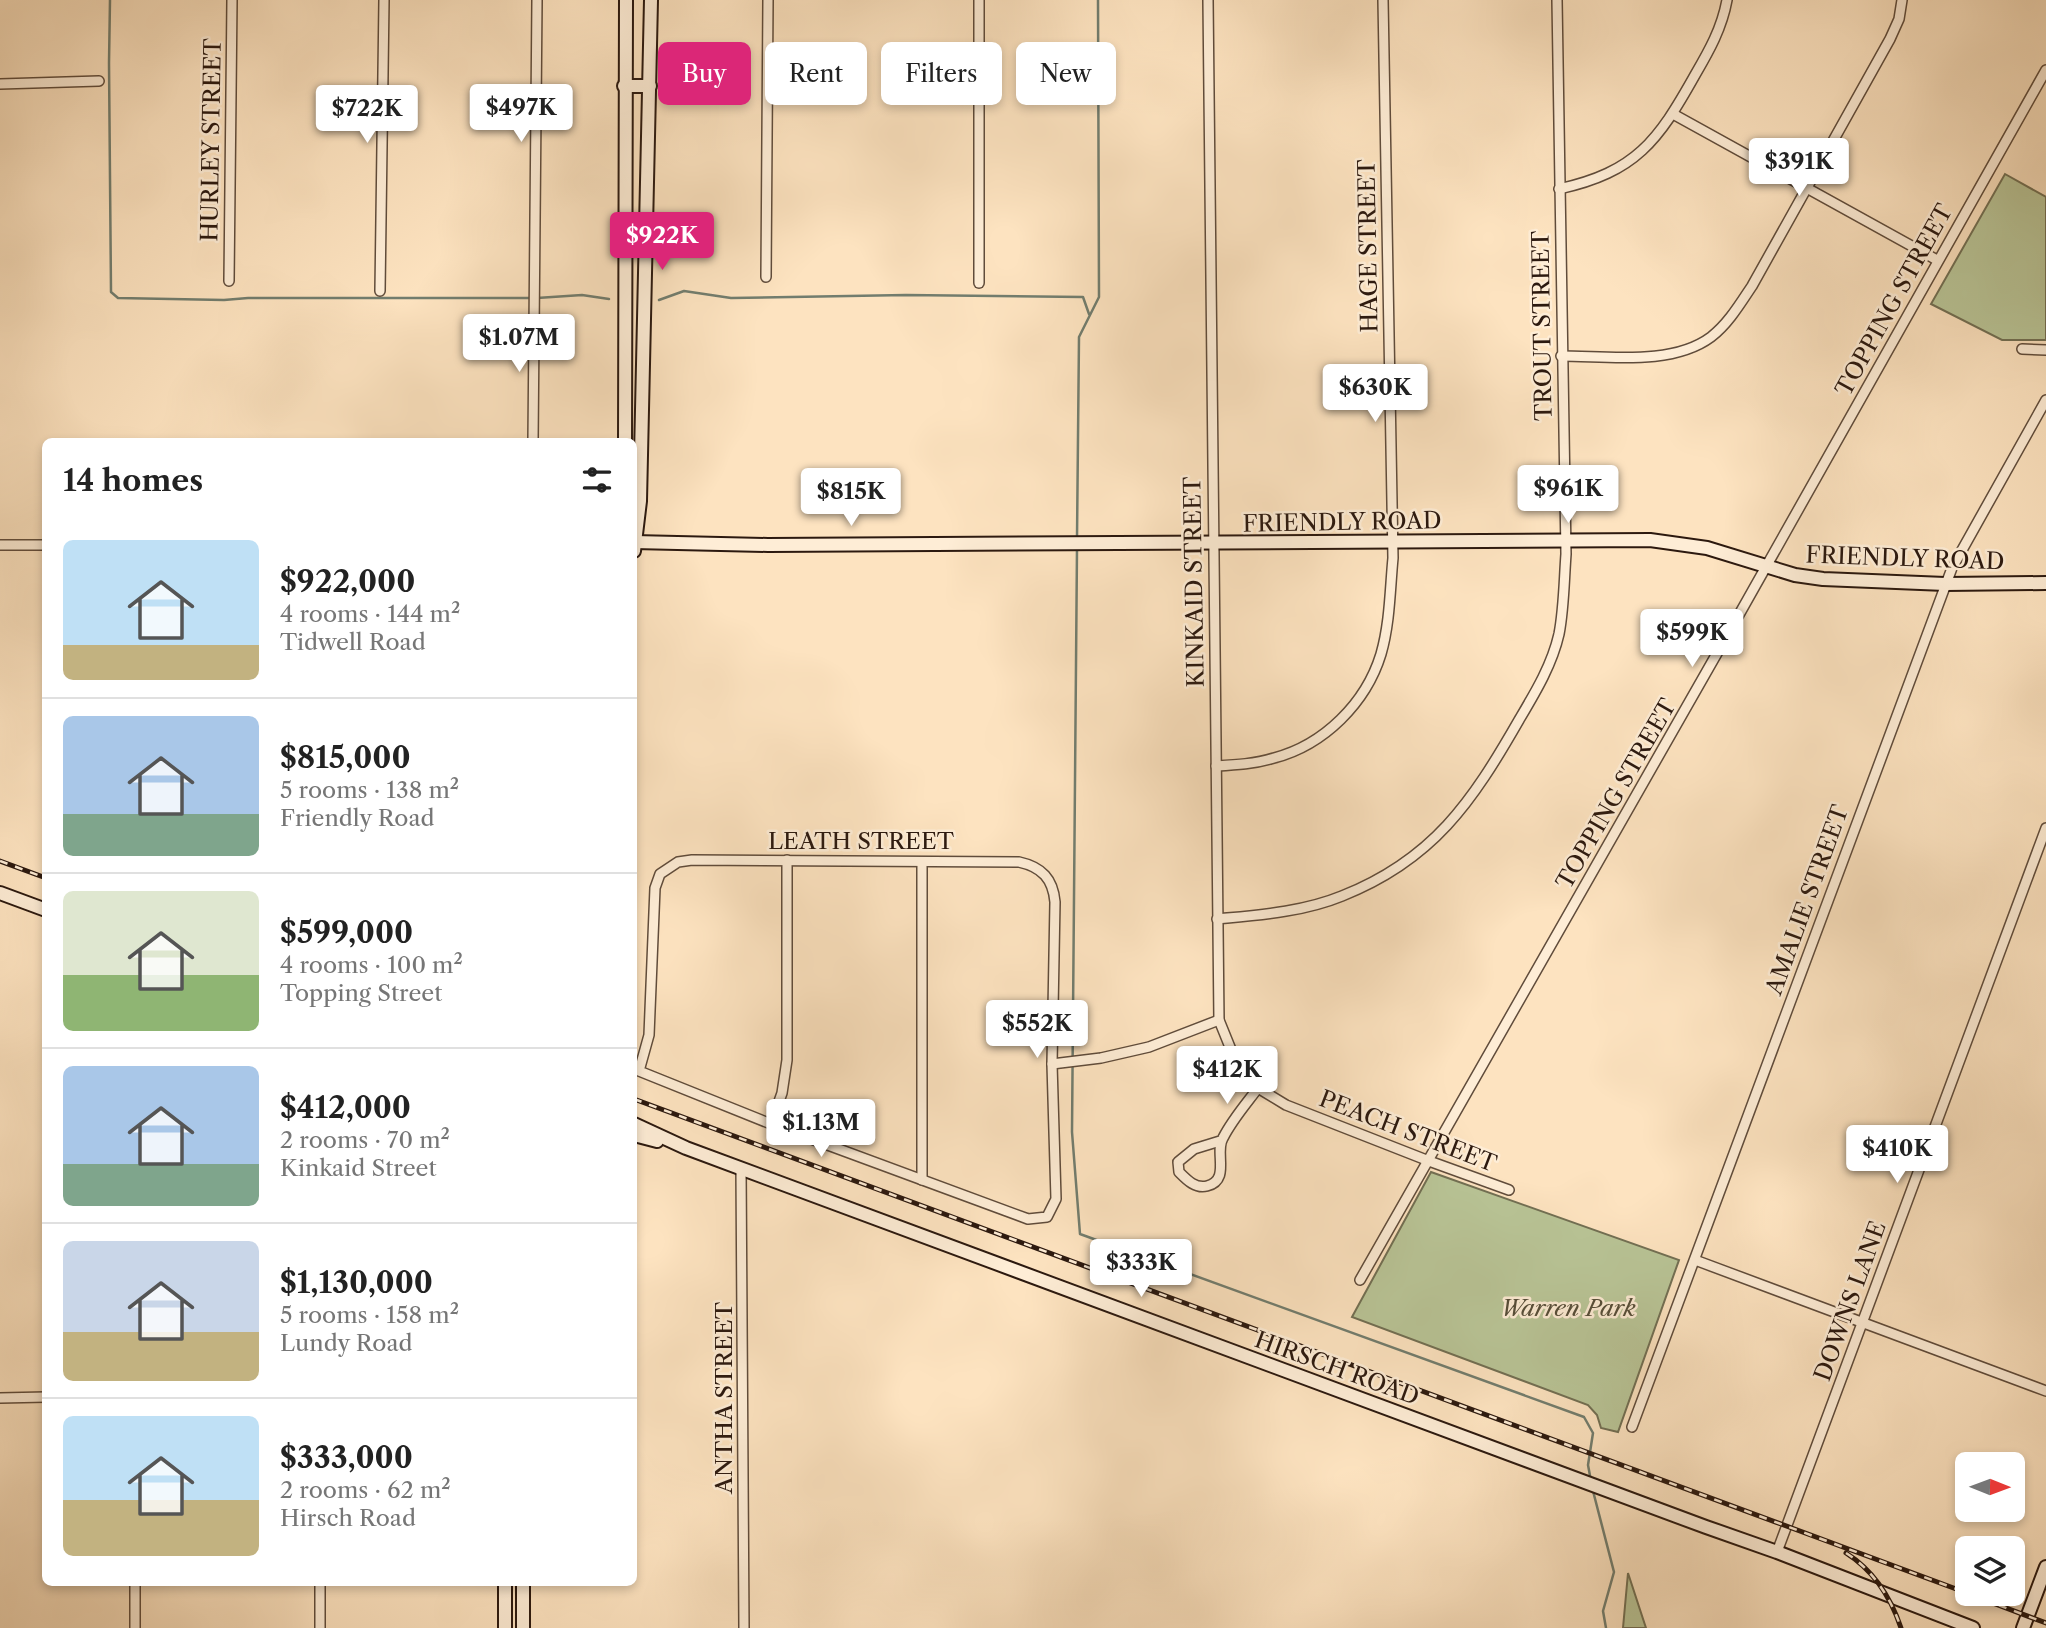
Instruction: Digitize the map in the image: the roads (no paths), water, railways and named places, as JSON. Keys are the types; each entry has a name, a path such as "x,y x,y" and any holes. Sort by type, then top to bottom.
{"main road":[{"path":"625,438 626,0"},
{"path":"637,523 640,501 651,0"},
{"path":"624,86 650,86"},
{"path":"625,376 642,376"},
{"name":"FRIENDLY ROAD","path":"637,545 1650,540 1719,551 1795,575 1823,579 1945,584 2046,583"},
{"path":"0,893 42,909"},
{"name":"HIRSCH ROAD","path":"637,1125 687,1148 1777,1552 1973,1628"},
{"name":"HIRSCH ROAD","path":"637,1136 687,1148"},
{"path":"2023,1628 2046,1567"},
{"path":"505,1586 505,1628"},
{"path":"523,1586 523,1628"}],"street":[{"name":"HURLEY STREET","path":"229,281 232,0"},
{"path":"380,290 383,0"},
{"path":"533,438 537,0"},
{"path":"766,277 768,0"},
{"path":"979,0 979,283"},
{"name":"KINKAID STREET","path":"1208,0 1219,1020 1236,1062 1258,1088"},
{"name":"HAGE STREET","path":"1216,766 1249,764 1292,753 1329,730 1361,696 1377,664 1385,636 1392,542 1383,0"},
{"name":"TROUT STREET","path":"1217,919 1291,910 1339,898 1385,876 1446,828 1485,779 1543,679 1558,635 1562,613 1565,541 1557,0"},
{"path":"1559,189 1617,170 1647,147 1673,114 1717,34 1727,0"},
{"path":"1562,356 1659,356 1687,350 1713,336 1734,313 1752,286 1890,39 1899,19 1902,0"},
{"name":"TOPPING STREET","path":"1360,1280 1768,566 1937,260 2046,70"},
{"path":"0,84 99,81"},
{"path":"1673,114 1937,260"},
{"path":"2022,349 2046,350"},
{"name":"AMALIE STREET","path":"1632,1427 1945,584 2046,400"},
{"path":"0,545 42,545"},
{"name":"DOWNS LANE","path":"1777,1552 2046,828"},
{"path":"771,1124 782,1093 787,1060 787,860"},
{"name":"LEATH STREET","path":"637,1067 649,1035 655,888 660,874 678,862 787,860 1019,862 1031,864 1042,871 1052,884 1055,904 1052,1063"},
{"path":"922,862 922,1180"},
{"path":"637,1070 771,1124 1028,1219 1047,1217 1056,1199 1052,1063 1087,1060 1149,1047 1219,1020"},
{"path":"1220,1141 1221,1170 1215,1181 1208,1186 1195,1185 1179,1172 1178,1162 1187,1153 1220,1141 1258,1088"},
{"name":"PEACH STREET","path":"1258,1088 1306,1114 1509,1190"},
{"name":"ANTHA STREET","path":"741,1168 744,1628"},
{"path":"1695,1260 2046,1391"},
{"path":"0,1398 42,1397"},
{"path":"135,1586 135,1628"},
{"path":"320,1586 320,1628"}],"waterway":[{"path":"110,0 111,292 118,298 531,298"},
{"path":"1077,538 1079,337 1099,297 1098,0"},
{"path":"659,300 684,291 731,298 906,295 1083,297 1089,314"},
{"path":"537,298 582,295 609,299"},
{"path":"1077,548 1072,1132 1080,1234 1584,1417 1593,1433 1588,1465 1591,1481"},
{"path":"1593,1491 1614,1572 1603,1611 1606,1628"}],"railway":[{"path":"0,861 42,877"},
{"path":"637,1100 1955,1589"},
{"path":"1846,1553 1873,1576 1892,1606 1901,1628"},
{"path":"2001,1606 2046,1623"}],"park label":[{"name":"Warren Park","path":"1568,1308"}]}
